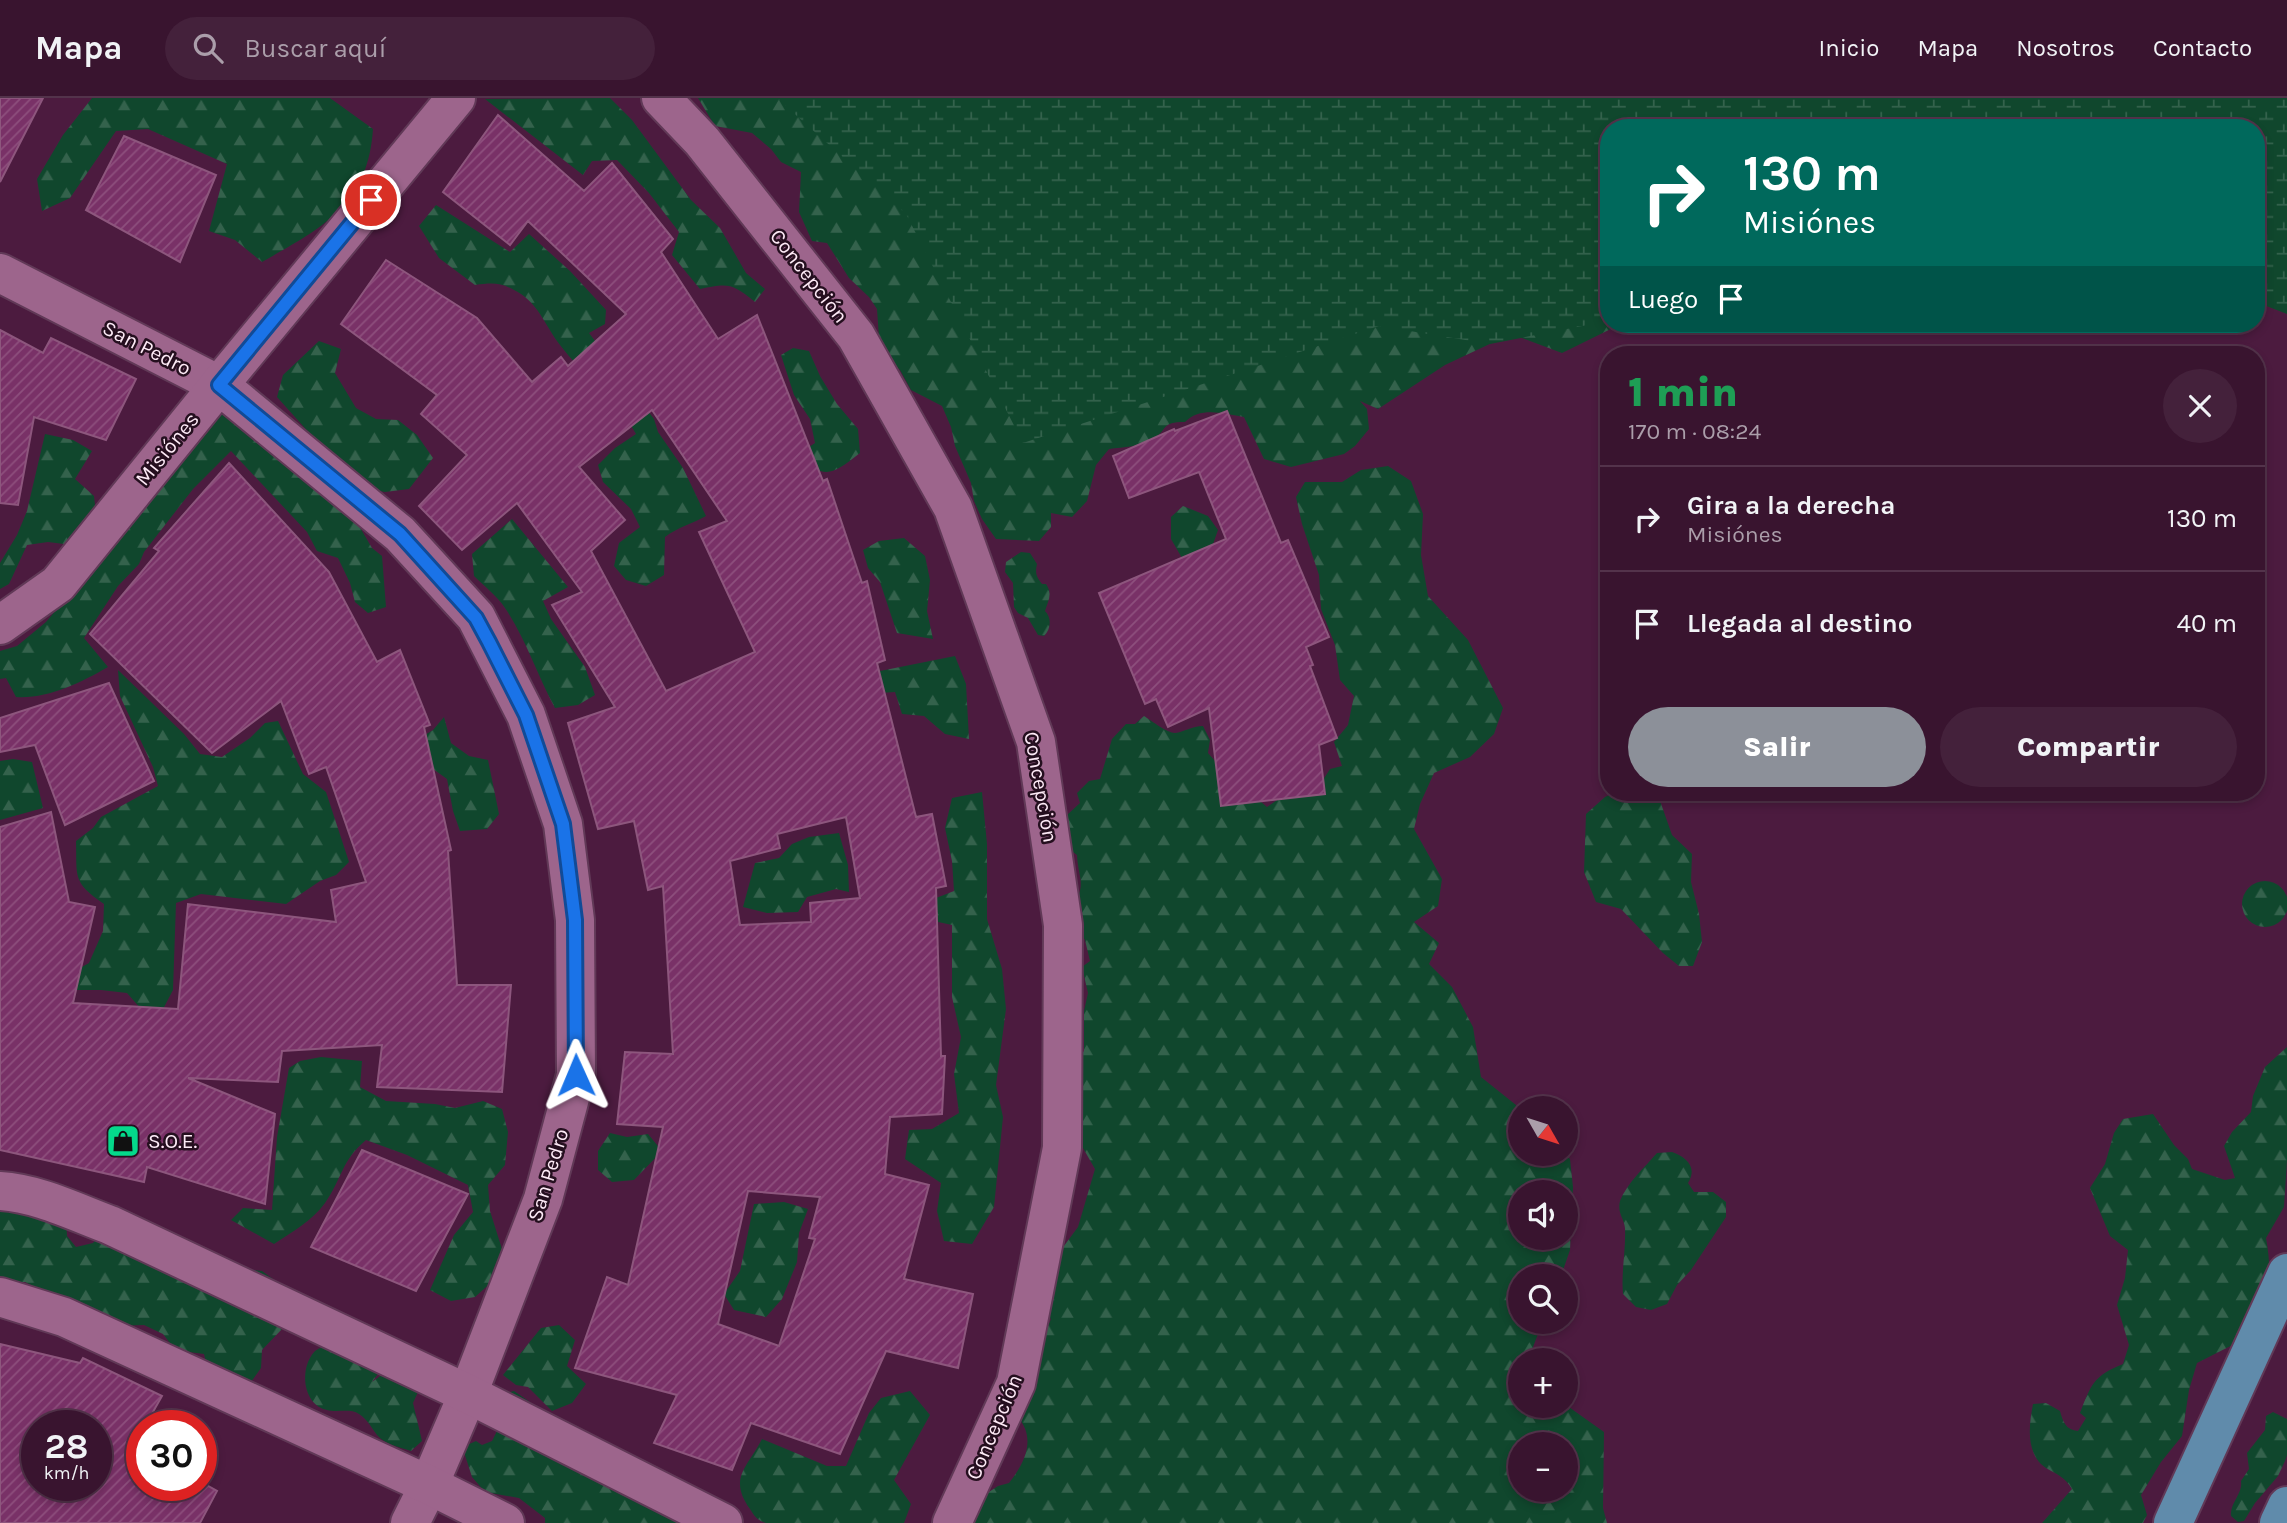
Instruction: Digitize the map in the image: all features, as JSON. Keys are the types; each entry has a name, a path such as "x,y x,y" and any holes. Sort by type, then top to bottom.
{"main road":[{"path":"2173,1523 2287,1273"},
{"path":"2279,1523 2287,1506"}],"street":[{"name":"Misiónes","path":"0,625 58,584 456,98"},
{"name":"Concepción","path":"661,98 702,141 856,336 953,508 1036,742 1063,925 1062,1148 1016,1383 952,1523"},
{"name":"San Pedro","path":"0,273 219,385 400,534 476,618 526,715 563,824 575,920 576,1075 543,1199 468,1394 410,1523"},
{"path":"0,1191 57,1205 110,1225 468,1394 723,1523"},
{"path":"0,1297 64,1317 429,1485 505,1523"}],"green space":[{"path":"92,98 330,98 373,129 369,155 352,196 338,211 304,238 262,262 235,240 209,231 227,164 148,129 116,131 70,198 42,211 37,179 63,135"},
{"path":"610,98 632,120 691,200 720,228 746,273 765,289 755,302 729,286 700,289 672,255 679,232 649,193 617,160 592,161 583,175 485,99"},
{"path":"698,98 1780,98 1660,119 1600,119 1600,333 1603,333 1562,353 1511,334 1445,365 1378,409 1360,401 1367,409 1369,429 1355,446 1344,454 1291,467 1264,459 1244,417 1205,413 1185,422 1172,423 1148,442 1109,449 1096,465 1087,501 1072,517 1051,513 1051,527 1039,541 996,539 982,519 942,406 911,390 900,370 880,352 877,309 869,297 849,278 827,243 812,241 799,212 801,172 781,162 771,149 752,133 715,126"},
{"path":"777,98 2287,98 2287,314 2265,305 2265,119 1600,119 1600,323 1490,344 1379,326 1023,443 906,214"},
{"path":"436,205 510,252 529,234 570,271 606,310 605,324 589,333 654,419 658,432 683,468 706,516 665,537 664,575 646,586 626,580 614,566 619,543 640,527 631,509 603,482 598,465 615,448 636,434 619,409 560,345 528,299 504,286 475,285 439,258 419,226"},
{"path":"319,341 341,349 335,373 356,408 376,419 398,420 417,435 433,458 409,489 385,492 369,489 330,456 277,397 283,375"},
{"path":"793,348 809,351 837,404 858,429 860,453 834,471 821,471 794,457 815,443 810,419 794,395 781,355"},
{"path":"226,407 358,524 372,548 382,556 386,607 368,613 355,602 350,583 338,558 317,551 307,532 231,451 193,489 144,552 139,564 118,586 84,638 108,667 52,693 16,697 6,678 0,679 0,651 17,646 46,622"},
{"path":"45,434 73,440 92,451 75,479 94,496 97,523 72,545 48,542 27,545 9,584 0,589 0,563 17,535 27,511"},
{"path":"1388,466 1411,481 1423,514 1421,555 1428,596 1468,640 1503,708 1494,734 1470,757 1434,773 1420,804 1414,829 1442,879 1438,906 1414,922 1439,943 1429,964 1452,987 1473,1027 1481,1077 1508,1099 1508,1166 1571,1166 1572,1180 1508,1180 1508,1250 1570,1250 1565,1264 1508,1264 1508,1334 1538,1334 1533,1348 1508,1348 1508,1418 1578,1418 1578,1414 1604,1432 1603,1508 1607,1523 942,1523 998,1486 1009,1483 1024,1459 1026,1433 1017,1416 1040,1334 1047,1329 1051,1319 1043,1307 1058,1254 1078,1227 1095,1169 1083,1148 1073,1141 1076,1060 1084,1051 1084,1011 1088,993 1082,967 1090,961 1085,940 1075,925 1073,905 1080,892 1081,881 1077,855 1065,846 1069,828 1067,815 1080,803 1077,793 1089,781 1100,779 1112,739 1126,724 1135,724 1144,716 1175,733 1203,726 1210,740 1208,753 1222,769 1267,807 1294,781 1323,780 1330,769 1342,766 1334,742 1348,725 1354,696 1340,680 1335,645 1321,609 1319,575 1296,497 1305,482 1342,482 1361,470"},
{"path":"1183,506 1208,516 1218,530 1213,544 1182,558 1171,539 1171,517"},
{"path":"512,519 568,587 543,601 551,619 585,667 595,695 578,705 555,708 505,608 474,576 472,554"},
{"path":"904,538 925,556 930,580 927,611 933,639 897,633 880,582 868,568 863,550 879,541"},
{"path":"1021,552 1030,553 1037,564 1037,577 1042,584 1046,584 1049,591 1045,611 1050,624 1044,636 1038,635 1028,618 1018,613 1014,607 1013,583 1005,572 1006,562"},
{"path":"955,656 966,684 969,739 945,734 924,716 902,714 895,692 865,694 870,673"},
{"path":"118,670 184,734 200,754 222,757 250,738 265,723 278,721 303,774 326,792 349,862 336,875 320,881 286,904 201,894 176,903 173,990 162,1011 141,1009 127,993 70,990 64,977 89,963 103,931 104,904 86,890 78,878 76,841 93,828 101,817 158,786 153,767 120,696"},
{"path":"444,717 451,743 469,756 488,760 499,814 487,829 460,831 447,779 429,766 412,743 433,730"},
{"path":"13,759 32,762 43,808 0,820 0,761"},
{"path":"982,792 987,844 987,919 1002,969 1006,1009 996,1085 1003,1117 994,1207 972,1244 944,1241 937,1211 941,1183 905,1159 909,1130 932,1129 959,1113 954,1074 961,1037 952,997 952,925 920,918 931,900 954,891 952,861 945,828 952,798"},
{"path":"1601,801 1660,801 1672,835 1692,854 1691,882 1702,942 1693,966 1679,966 1621,909 1596,902 1584,872 1586,814"},
{"path":"839,833 848,865 849,892 836,889 807,897 798,912 767,913 743,907 755,863 779,858 792,844 809,837"},
{"path":"2265,881 2274,882 2281,888 2287,895 2287,913 2281,920 2274,926 2265,927 2256,926 2249,920 2243,913 2242,904 2243,895 2249,888 2256,882"},
{"path":"2287,1047 2287,1160 2284,1207 2266,1238 2269,1283 2264,1329 2197,1363 2189,1390 2182,1436 2161,1462 2141,1495 2147,1515 2143,1523 2042,1523 2072,1489 2064,1479 2039,1462 2035,1455 2030,1439 2033,1404 2046,1403 2060,1411 2066,1425 2078,1431 2086,1418 2080,1413 2091,1388 2099,1377 2123,1364 2129,1345 2117,1305 2125,1278 2128,1250 2110,1236 2090,1188 2105,1164 2114,1133 2123,1119 2153,1114 2174,1145 2188,1159 2192,1169 2225,1180 2235,1178 2224,1146 2232,1132 2251,1112 2253,1096 2265,1067"},
{"path":"321,1057 362,1061 360,1087 386,1101 455,1108 483,1101 502,1109 508,1132 505,1165 488,1185 490,1211 502,1249 494,1280 475,1297 451,1301 430,1290 454,1235 473,1212 468,1185 407,1155 366,1140 351,1155 320,1209 274,1244 231,1220 243,1208 272,1210 277,1137 289,1068 300,1061"},
{"path":"610,1133 627,1137 648,1134 662,1151 634,1180 612,1182 598,1170 598,1151"},
{"path":"1672,1152 1689,1163 1692,1172 1688,1183 1694,1192 1713,1192 1726,1202 1726,1217 1691,1270 1677,1285 1667,1304 1651,1310 1636,1307 1623,1294 1625,1228 1619,1205 1627,1188 1657,1153"},
{"path":"29,1176 43,1183 66,1217 67,1236 76,1247 93,1243 102,1232 262,1271 273,1279 285,1300 282,1329 262,1350 261,1368 251,1382 237,1385 208,1370 204,1354 173,1347 163,1334 144,1325 115,1326 25,1282 0,1284 0,1181"},
{"path":"784,1202 808,1209 799,1233 797,1262 782,1299 766,1317 734,1310 724,1294 740,1271 754,1204"},
{"path":"559,1325 575,1340 567,1366 586,1384 572,1403 552,1411 528,1387 516,1385 503,1375 541,1328"},
{"path":"330,1343 368,1361 378,1374 372,1382 390,1369 422,1383 413,1403 422,1441 411,1451 384,1441 359,1414 352,1411 327,1410 312,1401 306,1385 307,1366 315,1351"},
{"path":"514,1391 693,1523 545,1523 545,1518 519,1498 485,1492 472,1477 464,1452 467,1445 476,1441 482,1445 492,1441 497,1431 490,1415 499,1395"},
{"path":"910,1391 930,1415 894,1480 911,1504 904,1523 766,1523 755,1516 740,1489 740,1481 762,1439 827,1466 846,1466 869,1413 881,1398"},
{"path":"2273,1412 2287,1419 2287,1455 2278,1476 2244,1521 2238,1522 2231,1516 2231,1511 2241,1481 2249,1469 2247,1453 2265,1430 2266,1416"}],"building":[{"path":"0,98 43,98 0,182"},
{"path":"498,115 584,191 612,163 673,239 661,252 718,339 757,315 823,481 827,479 862,583 867,581 885,660 877,663 916,817 932,814 946,886 936,888 941,1056 945,1056 942,1114 890,1117 885,1174 929,1185 904,1279 973,1294 958,1368 886,1351 840,1454 751,1423 732,1470 654,1443 677,1395 575,1368 607,1277 628,1285 663,1127 617,1124 625,1052 673,1054 663,886 648,890 634,821 598,829 568,723 615,707 552,605 582,592 517,503 462,550 419,506 467,455 421,414 437,395 341,324 386,260 477,318 532,382 561,357 568,366 626,314 528,221 510,245 443,192","holes":["652,410 727,521 699,532 755,652 666,691 591,551 625,520 579,467","846,817 860,898 810,903 811,922 740,925 730,861 780,848 777,834","748,1191 820,1197 809,1238 815,1239 779,1346 718,1324"]},
{"path":"124,136 216,175 180,262 86,210"},
{"path":"0,330 43,353 51,338 136,379 106,440 34,417 18,505 0,503"},
{"path":"1227,411 1281,543 1288,540 1329,637 1306,647 1313,665 1310,666 1337,738 1319,745 1325,794 1221,806 1209,708 1168,727 1156,699 1145,704 1099,593 1226,539 1199,472 1129,498 1113,456 1174,429 1175,431"},
{"path":"229,463 329,572 377,662 400,650 430,725 424,727 451,850 448,851 457,985 511,985 502,1092 377,1087 382,1045 282,1051 278,1082 188,1078 275,1114 265,1204 147,1167 144,1182 0,1150 0,827 51,812 69,902 95,907 73,1003 178,1009 188,904 336,922 331,890 366,882 326,767 309,774 281,701 212,753 90,634 159,551 154,548"},
{"path":"109,683 154,781 65,825 35,745 0,752 0,718"},
{"path":"362,1150 468,1194 416,1291 311,1247"},
{"path":"0,1344 80,1363 83,1358 162,1396 154,1410 126,1410 126,1501 212,1501 200,1523 0,1523"}],"place":[{"name":"S.O.E.","path":"123,1141"}],"route":[{"path":"371,200 219,385 400,534 476,618 489,642 526,715 563,824 575,920 576,1075"}]}
